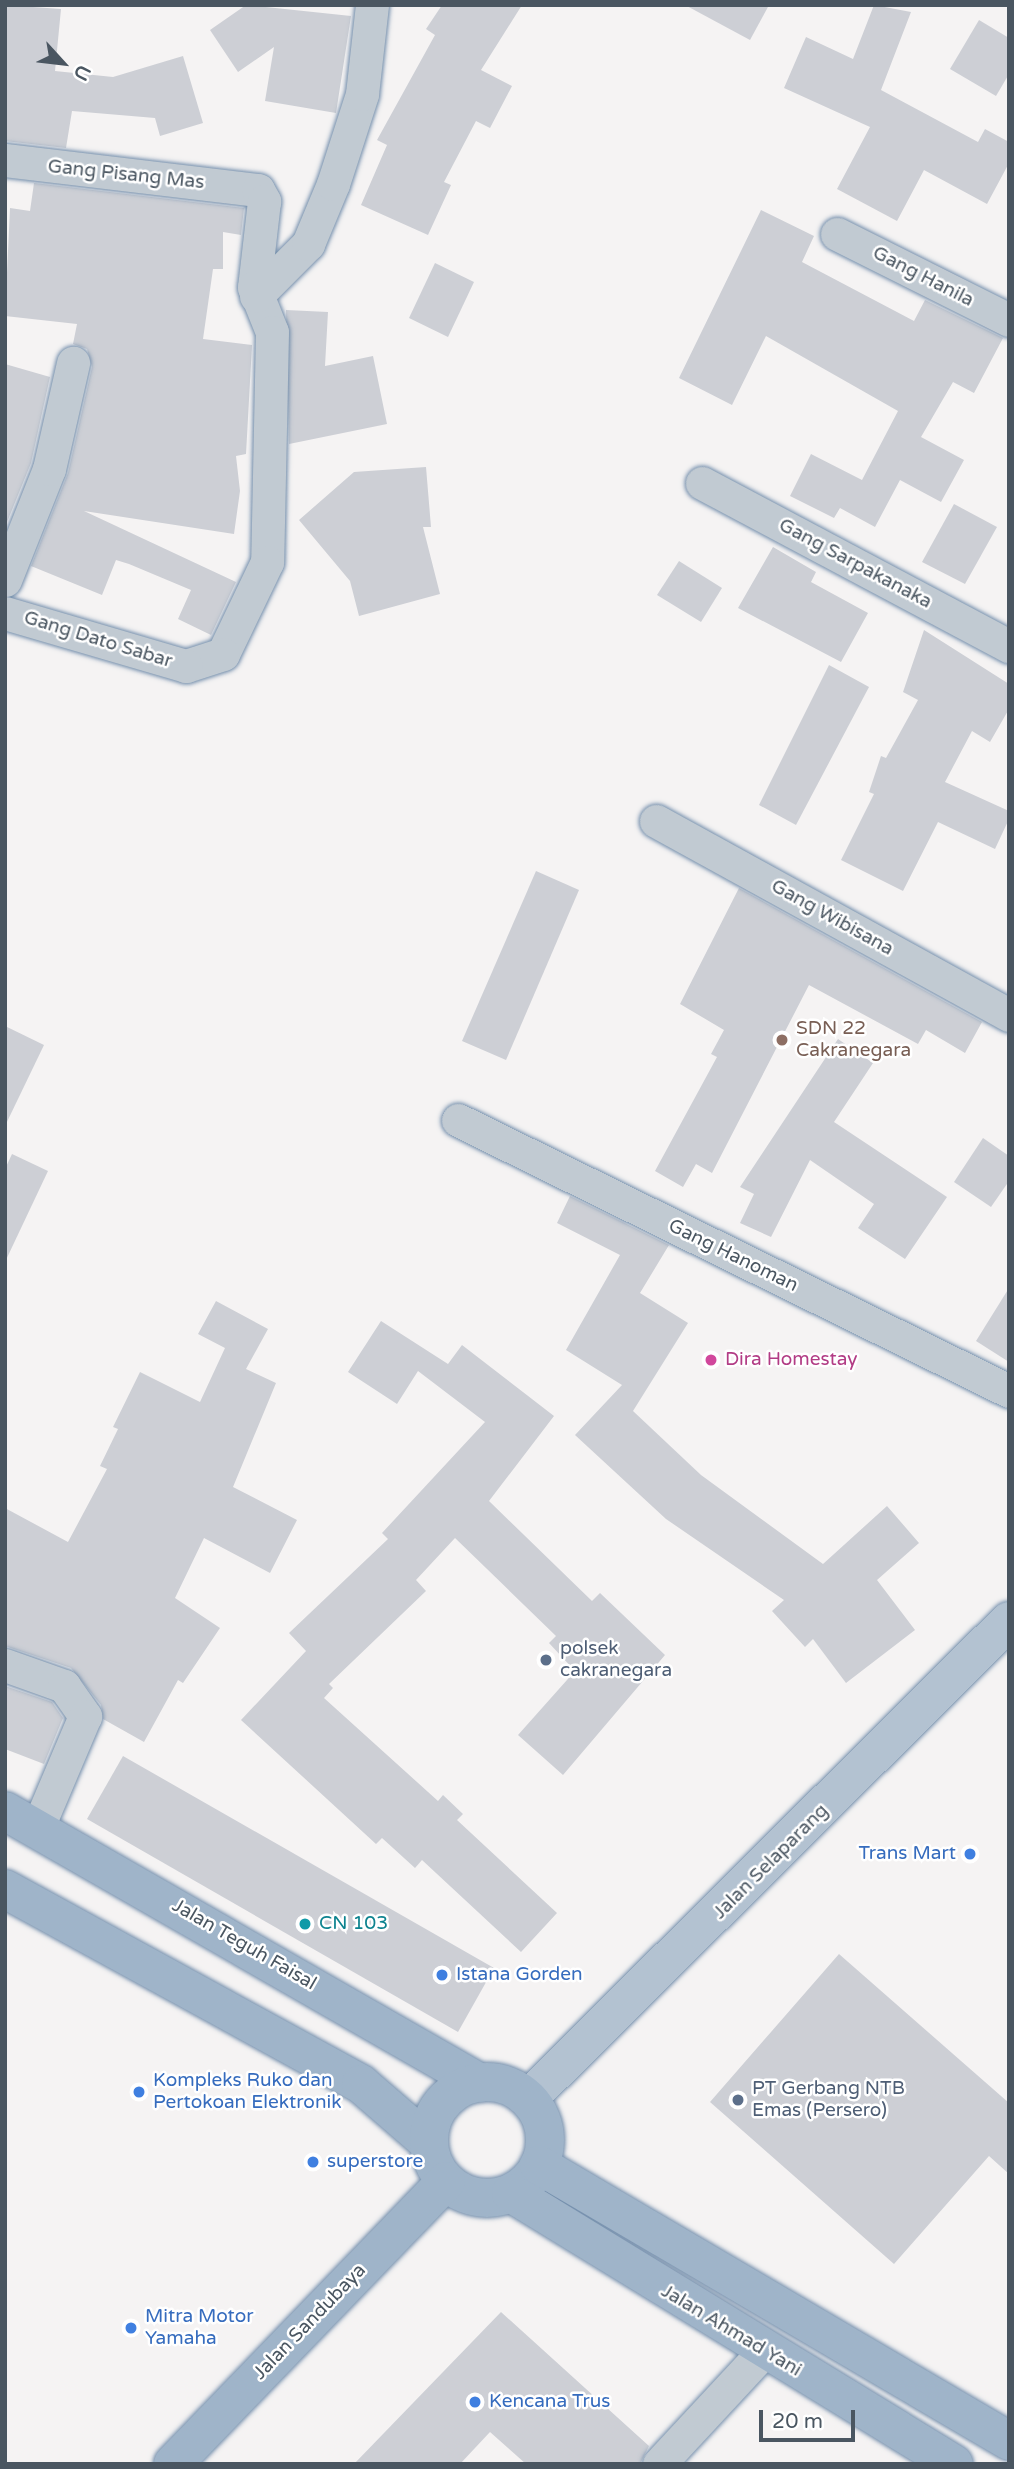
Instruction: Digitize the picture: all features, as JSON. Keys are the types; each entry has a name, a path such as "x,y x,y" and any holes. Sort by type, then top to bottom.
{"highway":[{"name":"Jalan Teguh Faisal","path":"21,1820 480,2083"},
{"path":"5,1889 361,2084 429,2143 446,2181 483,2198 511,2193 540,2165 544,2130 528,2099 506,2086 480,2083 457,2091 439,2108 429,2143"},
{"path":"540,2165 1009,2441"},
{"name":"Jalan Sandubaya","path":"173,2464 446,2181"},
{"name":"Jalan Ahmad Yani","path":"511,2193 764,2351 954,2464"}],"main road":[{"name":"Jalan Selaparang","path":"528,2099 1009,1621"}],"street":[{"path":"256,296 309,244 333,184 362,94 373,5"},
{"name":"Gang Pisang Mas","path":"5,160 247,187 264,201 256,296"},
{"name":"Gang Hanila","path":"837,234 1009,320"},
{"name":"Gang Dato Sabar","path":"5,613 186,666 212,662 227,649 267,562 272,332 256,296"},
{"path":"5,580 49,469 74,363"},
{"name":"Gang Sarpakanaka","path":"702,483 1009,646"},
{"name":"Gang Wibisana","path":"656,821 1009,1015"},
{"name":"Gang Hanoman","path":"458,1120 1009,1391"},
{"path":"5,1665 64,1686 85,1716 21,1820"},
{"path":"659,2464 764,2351"}],"building":[{"path":"5,5 61,9 55,71 113,77 183,56 203,123 160,136 155,118 72,111 66,148 5,141"},
{"path":"246,5 351,16 336,113 265,101 274,47 238,72 210,30"},
{"path":"442,5 522,5 481,70 512,86 490,128 476,121 444,182 451,185 428,235 361,205 387,145 377,140 435,35 426,29"},
{"path":"685,5 769,5 750,40"},
{"path":"874,5 911,12 881,90 978,142 985,129 1009,142 1009,163 987,204 924,170 897,221 837,189 870,127 784,88 806,37 853,59"},
{"path":"979,20 1009,38 1009,74 996,96 950,69"},
{"path":"34,183 244,208 241,235 223,232 223,269 213,269 203,339 252,345 246,454 236,456 240,491 234,534 84,511 236,582 211,635 178,619 191,590 129,564 116,560 102,595 31,566 68,473 92,367 87,349 73,344 77,324 5,316 10,208 30,211"},
{"path":"761,210 814,236 802,262 914,321 925,300 1003,338 974,393 953,382 921,437 964,460 941,502 900,480 875,527 840,508 834,518 790,496 811,454 862,480 898,411 766,336 732,405 679,378"},
{"path":"435,263 474,282 448,337 409,318"},
{"path":"286,310 328,312 325,366 373,356 387,424 289,444"},
{"path":"5,364 50,377 31,463 5,527"},
{"path":"426,467 431,527 423,527 440,594 359,616 350,581 299,520 354,472"},
{"path":"954,504 997,527 965,584 922,562"},
{"path":"773,547 816,572 811,582 868,613 841,662 738,608"},
{"path":"679,561 722,588 701,622 657,595"},
{"path":"924,630 1009,684 1009,709 990,742 972,731 945,782 1009,811 1009,819 995,849 938,822 903,891 841,860 874,794 869,792 881,756 886,758 918,700 903,692"},
{"path":"829,665 869,687 796,825 759,805"},
{"path":"536,871 579,890 506,1060 462,1041"},
{"path":"739,888 982,1022 965,1053 926,1030 918,1044 809,985 712,1173 696,1164 683,1187 655,1171 717,1057 711,1054 724,1030 680,1004"},
{"path":"5,1026 44,1045 5,1126"},
{"path":"838,1039 873,1063 834,1122 947,1197 905,1259 858,1228 874,1204 810,1160 771,1237 740,1223 754,1194 740,1187"},
{"path":"983,1138 1009,1156 1009,1181 991,1207 954,1182"},
{"path":"12,1154 48,1171 5,1262 5,1169"},
{"path":"570,1196 669,1245 640,1293 688,1323 633,1411 701,1475 823,1564 887,1506 919,1543 877,1580 915,1630 846,1683 813,1639 805,1647 772,1611 784,1600 666,1519 575,1435 622,1385 566,1350 620,1255 557,1223"},
{"path":"1009,1288 1009,1362 976,1341"},
{"path":"216,1301 268,1329 246,1369 276,1383 233,1487 297,1520 270,1573 204,1538 175,1598 220,1628 183,1683 178,1680 144,1742 103,1719 101,1705 71,1668 5,1646 5,1508 68,1542 107,1469 100,1466 118,1429 113,1427 140,1372 200,1402 225,1348 198,1334"},
{"path":"381,1321 448,1364 462,1345 554,1416 489,1501 592,1601 600,1593 665,1655 563,1775 518,1735 575,1671 549,1643 556,1636 455,1538 416,1580 426,1591 329,1684 333,1688 324,1698 438,1801 443,1795 463,1814 457,1820 557,1913 521,1952 422,1860 415,1868 382,1838 376,1844 241,1720 306,1651 289,1633 388,1539 382,1533 485,1422 418,1371 397,1404 348,1372"},
{"path":"5,1686 52,1702 63,1718 44,1764 5,1749"},
{"path":"123,1756 494,1968 458,2032 87,1819"},
{"path":"839,1954 1009,2103 1009,2174 989,2156 894,2264 710,2102"},
{"path":"501,2312 649,2446 640,2464 526,2464 490,2432 460,2464 354,2464"}],"place":[{"name":"SDN 22 Cakranegara","path":"782,1040"},
{"name":"Dira Homestay","path":"711,1360"},
{"name":"polsek cakranegara","path":"546,1660"},
{"name":"Trans Mart","path":"970,1854"},
{"name":"CN 103","path":"305,1924"},
{"name":"Istana Gorden","path":"442,1975"},
{"name":"Kompleks Ruko dan Pertokoan Elektronik","path":"139,2092"},
{"name":"PT Gerbang NTB Emas (Persero)","path":"738,2100"},
{"name":"superstore","path":"313,2162"},
{"name":"Mitra Motor Yamaha","path":"131,2328"},
{"name":"Kencana Trus","path":"475,2402"}]}
